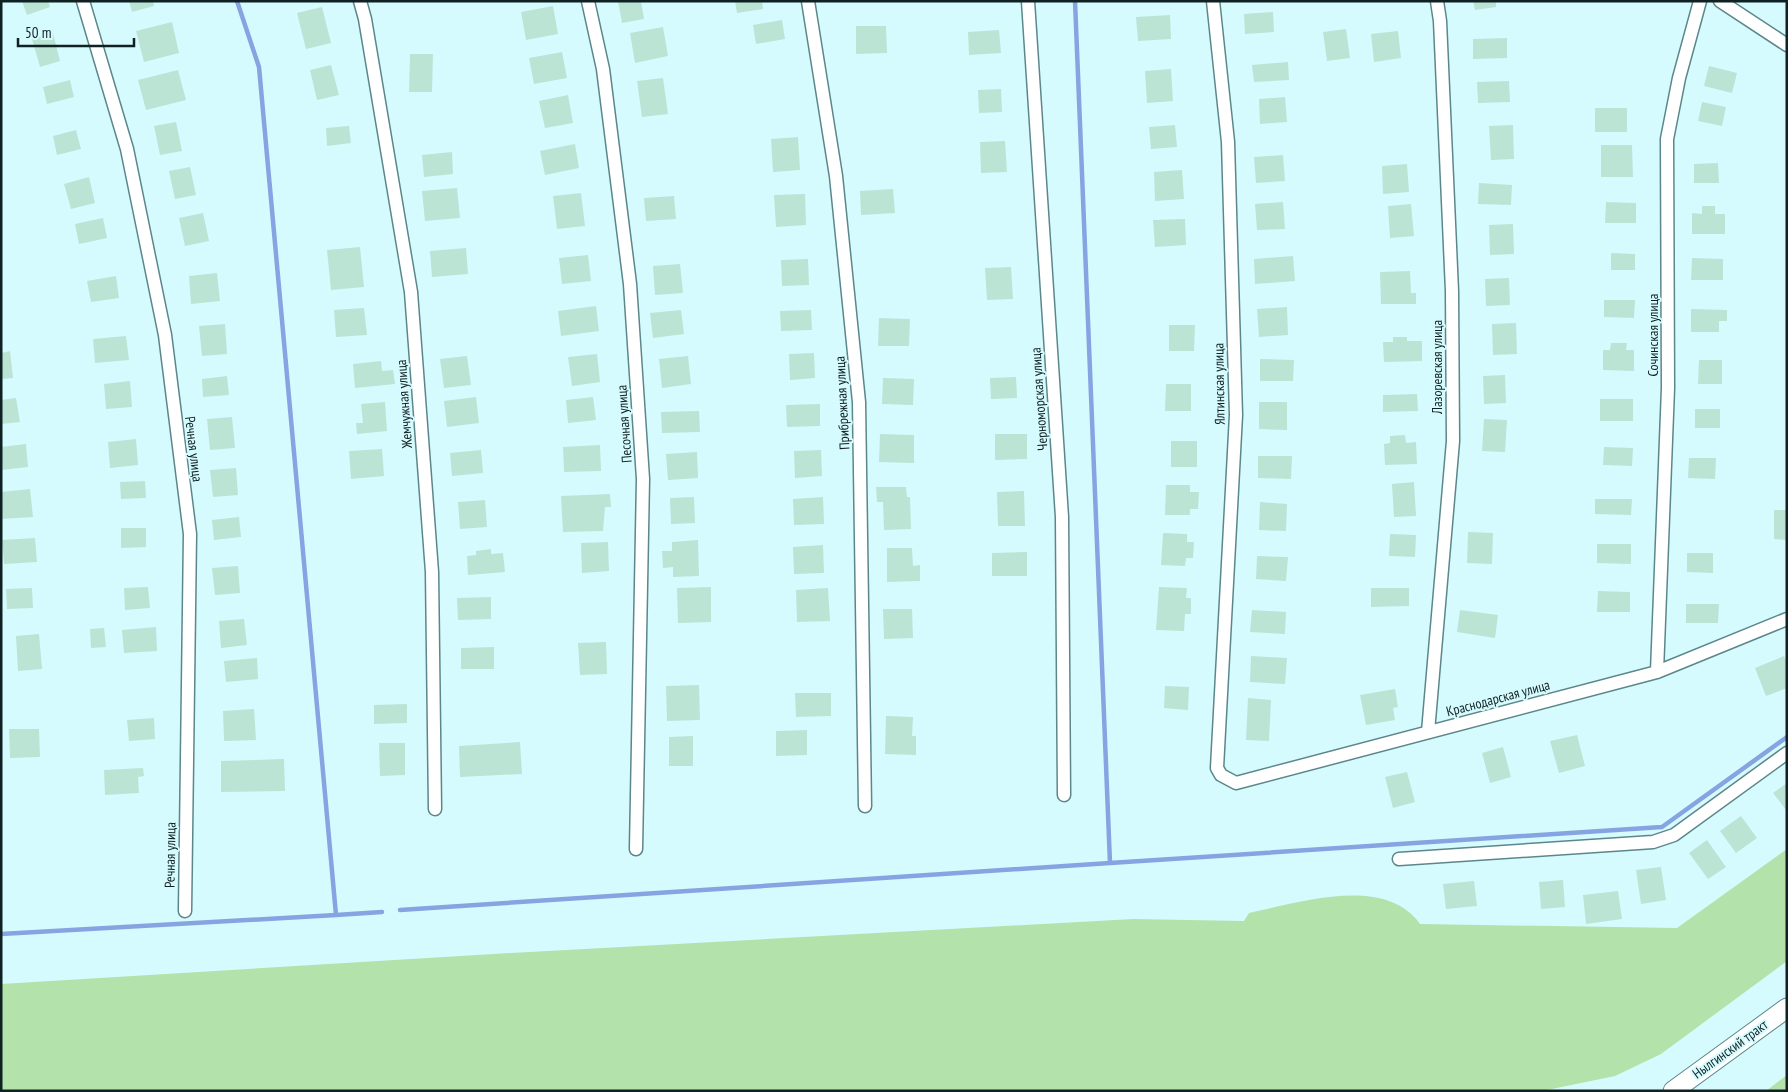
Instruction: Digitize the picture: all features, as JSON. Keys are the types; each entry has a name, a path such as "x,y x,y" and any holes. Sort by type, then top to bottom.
{"main road":[{"name":"Нылгинский тракт","path":"1673,1091 1787,1008"}],"street":[{"name":"Речная улица","path":"83,1 127,149 165,335 190,534 185,911"},
{"name":"Жемчужная улица","path":"360,1 365,19 411,292 432,572 436,809"},
{"name":"Песочная улица","path":"588,1 603,69 630,284 643,479 636,849"},
{"name":"Прибрежная улица","path":"808,1 836,176 859,402 865,806"},
{"name":"Черноморская улица","path":"1028,1 1062,517 1064,795"},
{"name":"Ялтинская улица","path":"1213,1 1228,142 1236,415 1217,768"},
{"name":"Лазоревская улица","path":"1428,732 1453,441 1452,291 1440,21 1437,1"},
{"name":"Сочинская улица","path":"1656,672 1668,388 1667,139 1679,78 1700,1"},
{"path":"1720,1 1787,45"},
{"name":"Краснодарская улица","path":"1217,768 1221,776 1236,783 1656,672 1787,619"},
{"path":"1399,859 1653,842 1674,835 1787,753"}],"green space":[{"path":"1787,849 1787,961 1661,1054 1615,1076 1542,1091 1,1091 1,984 511,953 1133,919 1244,921 1249,913 1291,903 1340,896 1363,896 1385,900 1405,909 1420,924 1677,928"},
{"path":"1787,1075 1787,1091 1766,1091"}],"building":[{"path":"22,1 48,1 50,7 27,15"},
{"path":"129,1 153,1 154,6 132,12"},
{"path":"618,1 641,1 644,19 622,23"},
{"path":"735,1 762,1 763,9 737,13"},
{"path":"1473,1 1496,1 1496,7 1475,10"},
{"path":"553,6 558,34 526,40 521,12"},
{"path":"322,7 331,43 306,49 297,13"},
{"path":"1273,12 1274,32 1245,34 1244,14"},
{"path":"1170,15 1171,39 1138,41 1136,17"},
{"path":"782,20 785,39 756,44 753,25"},
{"path":"172,22 179,53 144,62 136,31"},
{"path":"856,26 886,26 887,53 856,54"},
{"path":"663,27 668,56 635,63 630,33"},
{"path":"1346,29 1350,58 1327,61 1323,32"},
{"path":"999,30 1001,53 969,55 968,32"},
{"path":"1398,31 1401,58 1374,62 1371,34"},
{"path":"53,33 60,61 40,67 32,39"},
{"path":"1507,38 1507,58 1473,59 1473,39"},
{"path":"562,52 567,78 534,84 529,58"},
{"path":"410,54 433,54 432,92 409,92"},
{"path":"1288,62 1289,80 1254,82 1252,65"},
{"path":"331,65 339,95 317,100 310,70"},
{"path":"1709,66 1737,73 1732,93 1704,86"},
{"path":"1171,69 1173,101 1147,103 1145,71"},
{"path":"178,70 186,100 146,110 138,80"},
{"path":"663,78 668,114 642,117 637,81"},
{"path":"70,80 74,97 47,104 43,87"},
{"path":"1509,81 1510,102 1478,103 1477,82"},
{"path":"1001,89 1002,112 979,113 978,90"},
{"path":"568,95 573,123 545,128 539,101"},
{"path":"1285,97 1287,122 1260,124 1259,99"},
{"path":"1702,102 1726,107 1722,126 1698,121"},
{"path":"1595,108 1627,108 1627,132 1595,132"},
{"path":"176,122 182,151 160,155 154,126"},
{"path":"1175,125 1177,147 1151,149 1149,127"},
{"path":"1513,125 1514,159 1491,160 1489,126"},
{"path":"349,126 351,143 327,146 326,128"},
{"path":"76,130 81,149 57,155 53,136"},
{"path":"798,137 800,170 773,172 771,139"},
{"path":"1005,141 1007,172 981,173 980,142"},
{"path":"575,144 579,168 545,175 540,151"},
{"path":"1601,145 1632,145 1633,177 1601,177"},
{"path":"452,152 453,174 424,177 422,155"},
{"path":"1283,155 1285,181 1256,183 1254,157"},
{"path":"1718,163 1719,183 1694,183 1694,164"},
{"path":"1407,164 1409,192 1383,194 1382,166"},
{"path":"190,167 196,195 175,199 169,171"},
{"path":"1182,170 1184,199 1155,201 1154,172"},
{"path":"89,177 95,203 71,209 64,184"},
{"path":"1479,183 1512,185 1511,205 1478,204"},
{"path":"457,188 460,218 425,221 422,191"},
{"path":"893,189 895,213 861,215 860,191"},
{"path":"581,193 585,226 557,229 553,196"},
{"path":"805,194 806,225 776,227 774,195"},
{"path":"674,196 676,219 646,221 644,198"},
{"path":"1283,202 1285,229 1257,230 1255,204"},
{"path":"1606,202 1636,203 1636,223 1605,223"},
{"path":"1411,204 1414,236 1390,238 1388,206"},
{"path":"1702,206 1715,206 1715,214 1725,214 1725,234 1692,234 1692,213 1702,214"},
{"path":"203,213 209,241 185,246 179,218"},
{"path":"103,218 107,238 79,244 75,224"},
{"path":"1185,219 1186,245 1155,247 1153,220"},
{"path":"1513,224 1514,254 1490,255 1489,225"},
{"path":"360,247 364,287 331,290 327,250"},
{"path":"466,248 468,274 432,277 430,251"},
{"path":"1611,253 1635,254 1635,270 1611,270"},
{"path":"588,255 591,281 562,284 559,258"},
{"path":"1293,256 1295,281 1255,284 1254,259"},
{"path":"1692,258 1723,259 1723,280 1691,280"},
{"path":"808,259 809,285 782,286 781,260"},
{"path":"680,264 683,293 655,295 653,266"},
{"path":"1011,267 1013,299 987,300 985,268"},
{"path":"1410,271 1411,293 1416,293 1416,304 1381,304 1380,272"},
{"path":"217,273 220,301 191,304 189,276"},
{"path":"116,276 119,298 91,302 87,281"},
{"path":"1509,278 1510,305 1486,306 1485,279"},
{"path":"1604,300 1635,300 1634,318 1604,317"},
{"path":"596,306 599,331 561,336 558,311"},
{"path":"1287,307 1288,335 1259,337 1257,309"},
{"path":"364,308 367,335 336,337 334,310"},
{"path":"1691,309 1727,310 1727,321 1719,321 1719,332 1691,332"},
{"path":"681,310 684,334 653,338 650,313"},
{"path":"811,310 812,330 781,331 780,311"},
{"path":"879,318 910,319 909,346 878,346"},
{"path":"1516,323 1517,354 1493,355 1492,324"},
{"path":"225,324 227,354 202,356 199,326"},
{"path":"1169,325 1195,325 1194,351 1169,351"},
{"path":"126,336 129,360 95,363 93,339"},
{"path":"1393,337 1407,337 1407,341 1422,341 1422,361 1384,362 1383,342 1393,342"},
{"path":"1611,343 1627,343 1626,350 1634,350 1634,371 1603,370 1603,350 1610,350"},
{"path":"10,351 13,378 1,379 1,353"},
{"path":"814,353 815,378 790,380 789,354"},
{"path":"597,354 600,382 572,386 568,357"},
{"path":"467,356 471,385 444,388 440,359"},
{"path":"688,356 691,384 662,388 659,359"},
{"path":"1260,359 1294,360 1293,381 1260,381"},
{"path":"1699,360 1722,360 1722,384 1698,384"},
{"path":"381,361 382,371 393,370 395,384 355,388 353,364"},
{"path":"1505,375 1506,403 1484,404 1483,376"},
{"path":"227,376 229,395 203,397 202,379"},
{"path":"1016,377 1017,398 991,399 990,378"},
{"path":"883,378 914,379 913,405 882,404"},
{"path":"130,381 132,407 106,409 104,384"},
{"path":"1166,384 1191,384 1191,411 1165,411"},
{"path":"1417,394 1418,411 1383,412 1383,395"},
{"path":"476,397 479,423 447,427 444,401"},
{"path":"593,397 596,420 568,423 566,400"},
{"path":"16,398 20,422 1,424 1,400"},
{"path":"1600,399 1633,399 1633,421 1600,421"},
{"path":"385,402 387,431 357,434 356,423 363,423 361,404"},
{"path":"1259,402 1287,402 1287,430 1259,429"},
{"path":"820,404 820,426 787,427 786,405"},
{"path":"1695,409 1720,409 1720,428 1695,428"},
{"path":"699,411 700,432 662,433 661,412"},
{"path":"232,417 235,448 210,450 207,419"},
{"path":"1484,419 1507,420 1505,452 1482,451"},
{"path":"880,434 914,435 914,463 879,462"},
{"path":"995,434 1027,434 1027,459 995,460"},
{"path":"1405,435 1406,443 1416,442 1417,464 1385,465 1384,444 1390,443 1390,436"},
{"path":"136,439 138,465 110,468 108,442"},
{"path":"1171,441 1197,441 1197,467 1171,467"},
{"path":"26,444 28,467 1,470 1,447"},
{"path":"600,445 601,471 564,472 563,447"},
{"path":"1604,447 1633,448 1632,466 1603,465"},
{"path":"382,449 384,476 351,479 349,451"},
{"path":"481,450 483,473 452,476 450,453"},
{"path":"821,450 822,476 795,478 794,451"},
{"path":"697,452 698,478 668,480 666,454"},
{"path":"1258,456 1292,456 1291,479 1258,478"},
{"path":"1689,458 1716,458 1715,479 1688,478"},
{"path":"236,468 238,495 213,497 210,470"},
{"path":"145,481 146,498 121,499 120,482"},
{"path":"1414,482 1416,516 1394,517 1392,484"},
{"path":"1166,485 1190,485 1190,492 1199,492 1198,509 1190,509 1190,515 1165,515"},
{"path":"876,487 906,487 907,497 910,497 911,529 884,530 883,502 877,502"},
{"path":"30,489 33,517 1,519 1,492"},
{"path":"1024,491 1025,526 998,526 997,492"},
{"path":"610,494 611,507 605,507 603,531 563,532 561,496"},
{"path":"694,497 695,523 671,524 670,498"},
{"path":"823,497 824,524 794,525 793,499"},
{"path":"1595,499 1632,499 1631,515 1595,514"},
{"path":"485,500 487,527 460,529 458,502"},
{"path":"1260,502 1287,504 1286,531 1259,530"},
{"path":"1774,510 1787,510 1787,540 1774,539"},
{"path":"239,517 241,537 214,540 212,520"},
{"path":"121,528 146,528 146,547 121,548"},
{"path":"1468,532 1493,533 1492,564 1467,563"},
{"path":"1163,533 1187,534 1187,542 1194,542 1193,558 1186,558 1185,566 1161,565"},
{"path":"1390,534 1416,535 1415,557 1389,556"},
{"path":"35,538 37,562 4,564 2,540"},
{"path":"698,540 699,576 673,577 673,567 663,568 662,551 672,551 672,542"},
{"path":"608,542 609,571 582,573 581,543"},
{"path":"1597,544 1631,544 1631,564 1597,563"},
{"path":"823,545 824,573 794,574 793,547"},
{"path":"887,548 912,548 913,566 920,565 920,581 887,582"},
{"path":"491,549 491,554 503,553 505,572 468,575 467,556 476,555 476,551"},
{"path":"1027,552 1027,576 992,576 992,553"},
{"path":"1687,553 1713,553 1713,573 1687,572"},
{"path":"1257,556 1288,557 1286,581 1256,579"},
{"path":"238,566 240,593 215,595 212,568"},
{"path":"148,587 150,608 125,610 124,588"},
{"path":"711,587 711,622 678,623 677,588"},
{"path":"1159,587 1187,588 1186,598 1191,598 1191,614 1185,614 1184,631 1156,630"},
{"path":"32,588 33,608 7,609 6,589"},
{"path":"828,588 830,621 797,622 796,590"},
{"path":"1371,588 1409,588 1409,606 1371,607"},
{"path":"1598,591 1630,592 1630,612 1597,612"},
{"path":"491,597 491,619 458,620 457,598"},
{"path":"1686,604 1719,604 1718,623 1686,623"},
{"path":"883,609 912,609 913,638 884,639"},
{"path":"1252,610 1286,612 1285,634 1250,632"},
{"path":"1460,610 1498,615 1495,638 1457,632"},
{"path":"244,619 247,645 221,648 219,621"},
{"path":"156,627 157,651 124,653 122,630"},
{"path":"104,628 106,647 91,648 90,629"},
{"path":"39,634 42,669 18,671 16,636"},
{"path":"606,642 607,674 580,675 578,643"},
{"path":"494,647 494,669 461,669 461,648"},
{"path":"1251,656 1287,658 1285,684 1250,682"},
{"path":"1784,656 1787,663 1787,688 1766,696 1755,668"},
{"path":"257,658 258,679 226,682 224,661"},
{"path":"699,685 700,720 667,721 666,686"},
{"path":"1165,686 1189,687 1188,710 1164,708"},
{"path":"1395,689 1398,707 1393,708 1395,720 1366,725 1360,695"},
{"path":"795,693 831,693 831,716 796,717"},
{"path":"1248,698 1271,700 1269,741 1246,740"},
{"path":"407,704 407,723 374,724 374,705"},
{"path":"254,709 256,740 224,741 223,711"},
{"path":"886,716 913,717 912,736 916,736 916,755 885,754"},
{"path":"154,718 155,739 129,741 127,720"},
{"path":"9,729 39,729 40,757 10,758"},
{"path":"807,730 807,755 776,756 776,731"},
{"path":"1577,735 1585,766 1559,773 1550,741"},
{"path":"693,736 693,766 669,766 669,737"},
{"path":"520,742 522,774 460,777 459,746"},
{"path":"379,743 405,743 405,775 380,776"},
{"path":"1503,747 1511,777 1490,783 1482,753"},
{"path":"284,759 285,791 221,792 221,761"},
{"path":"143,768 144,776 138,777 139,793 105,795 104,770"},
{"path":"1407,772 1415,802 1393,808 1385,777"},
{"path":"1787,783 1787,811 1773,793"},
{"path":"1741,816 1757,838 1736,853 1720,831"},
{"path":"1707,840 1726,867 1708,879 1689,853"},
{"path":"1661,867 1666,900 1641,904 1636,870"},
{"path":"1563,880 1565,907 1541,909 1539,882"},
{"path":"1474,881 1477,906 1446,909 1443,884"},
{"path":"1618,891 1622,919 1586,924 1583,895"}],"waterway":[{"path":"1,934 336,915 259,67 237,1"},
{"path":"400,910 1110,863 1075,1"},
{"path":"1110,863 1662,827 1787,737"},
{"path":"336,915 382,912"}]}
